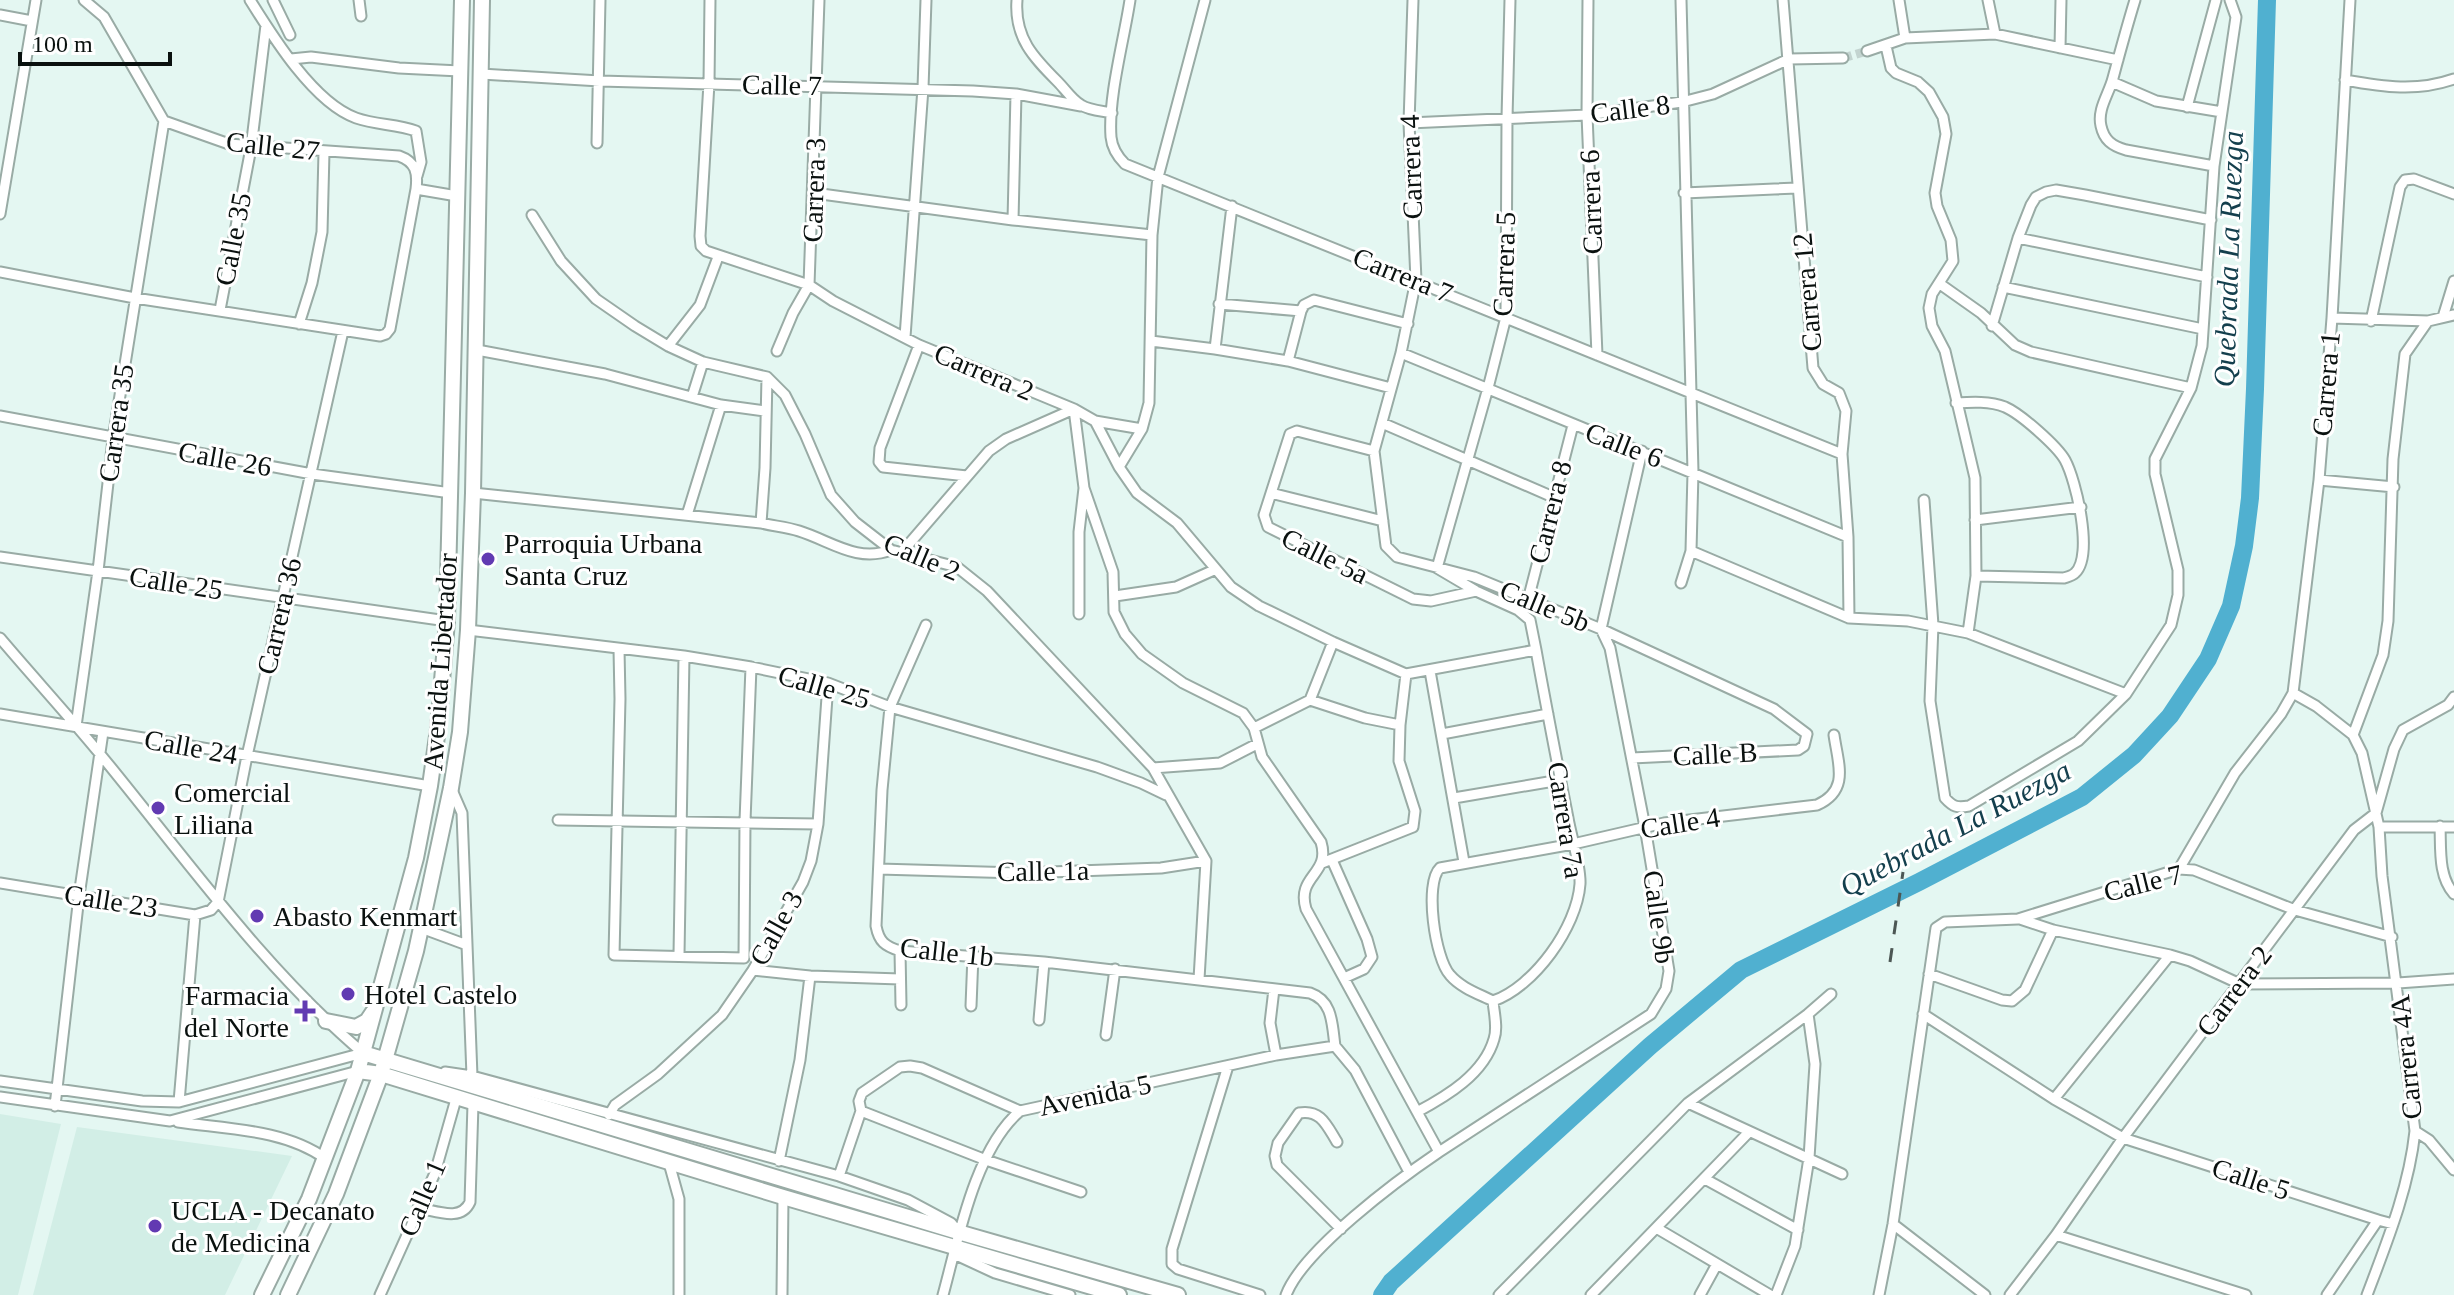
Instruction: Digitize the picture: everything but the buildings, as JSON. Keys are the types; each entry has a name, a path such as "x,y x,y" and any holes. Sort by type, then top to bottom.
{"main road":[{"name":"Avenida Libertador","path":"262,1295 326,1159 358,1071 416,858 430,786 447,621 462,0"},
{"name":"Avenida Libertador","path":"288,1295 347,1167 381,1074 421,928 451,788 463,706 468,630 477,350 482,0"},
{"path":"326,1021 356,1027 367,1021 378,1005"},
{"path":"363,1053 1178,1295"},
{"path":"358,1071 381,1074 955,1251 1119,1295"}],"street":[{"path":"0,214 36,0"},
{"path":"84,0 104,17 164,121"},
{"path":"0,272 135,298 343,331 380,336 386,334 390,329 421,162 416,131 357,119 340,110 316,89 291,59 250,0"},
{"path":"273,0 290,35"},
{"path":"359,0 361,16"},
{"path":"597,143 600,0"},
{"path":"668,346 700,305 718,257 701,246 700,236 709,83 710,0"},
{"name":"Carrera 3","path":"809,285 819,0"},
{"path":"905,337 923,88 926,0"},
{"path":"1017,0 1016,11 1027,48 1039,65 1081,106 1112,113 1130,0"},
{"path":"1119,467 1142,429 1149,403 1152,235 1158,177 1205,0"},
{"name":"Carrera 4","path":"1383,521 1374,451 1401,353 1416,280 1409,123 1413,0"},
{"name":"Carrera 5","path":"1437,568 1506,317 1510,0"},
{"name":"Carrera 6","path":"1588,0 1587,115 1597,355"},
{"path":"1681,0 1684,193 1693,391 1691,551 1681,583"},
{"name":"Carrera 12","path":"1783,0 1813,368 1823,384 1839,393 1846,411 1842,454 1848,537 1849,618"},
{"path":"1899,0 1905,38"},
{"path":"1988,0 1995,34"},
{"path":"2060,48 2061,0"},
{"path":"2135,0 2100,114 2106,139 2114,146 2214,166"},
{"path":"2187,107 2216,0"},
{"path":"1924,500 1933,625 1930,701 1945,798 1959,808 1969,806 2078,741 2126,694 2171,625 2178,595 2178,570 2155,474 2155,459 2191,388 2202,346 2214,166 2236,17 2230,0"},
{"name":"Carrera 1","path":"2293,693 2319,480 2332,318 2350,0"},
{"path":"0,15 32,21"},
{"name":"Calle 35","path":"220,310 251,148 266,25"},
{"path":"1867,51 1905,38 1995,34 2118,60"},
{"path":"1886,46 1891,68 1918,82 1929,92 1943,117 1946,134 1935,193 1951,240 1953,261 1932,294 1929,308 1932,326 1945,351 1975,478 1976,576 1968,633"},
{"path":"291,59 311,57 399,68 460,71"},
{"name":"Calle 8","path":"1409,123 1587,115 1682,102 1713,94 1789,59 1843,58"},
{"name":"Calle 7","path":"481,74 600,81 923,88 1016,94 1081,106"},
{"path":"2345,80 2411,88 2454,79"},
{"path":"2112,82 2156,101 2222,112"},
{"path":"1013,220 1016,94"},
{"name":"Carrera 7","path":"1112,113 1111,139 1116,155 1125,164 1693,391 1842,454"},
{"name":"Calle 27","path":"164,121 229,144 251,148 399,156 409,159 417,177"},
{"name":"Carrera 35","path":"76,726 113,439 164,121"},
{"path":"299,324 312,283 322,232 324,152"},
{"path":"2371,321 2400,187 2405,180 2414,179 2454,194"},
{"path":"1684,193 1797,188"},
{"path":"416,189 457,196"},
{"path":"1992,326 2018,238 2036,197 2056,190 2211,220"},
{"path":"814,193 1152,235"},
{"path":"1215,349 1232,206"},
{"path":"532,215 561,261 596,299 668,346 703,362 767,377 761,523"},
{"path":"2018,238 2207,277"},
{"name":"Carrera 2","path":"718,257 809,285 833,301 919,345 1074,409 1095,421"},
{"path":"2443,317 2454,281"},
{"path":"1940,284 1981,313 2015,345 2031,352 2191,388"},
{"path":"777,351 809,285"},
{"path":"2003,287 2203,329"},
{"path":"1288,361 1301,311 1304,305 1314,300 1408,324"},
{"path":"1219,304 1301,311"},
{"path":"2332,318 2428,321 2454,315"},
{"path":"2179,869 2235,773 2281,714 2293,693 2316,706 2353,735 2383,655 2388,621 2393,459 2405,354 2428,321"},
{"name":"Carrera 36","path":"218,902 247,756 343,331"},
{"path":"1151,341 1288,361 1391,388"},
{"path":"919,345 880,448 879,462 883,467 967,476"},
{"path":"477,350 605,374 721,405 765,411"},
{"name":"Calle 6","path":"1401,353 1848,537"},
{"path":"692,397 703,362"},
{"name":"Calle 2","path":"767,377 785,395 831,495 855,522 891,550 957,567 987,591 1153,768 1206,861"},
{"path":"1956,403 1994,404 2007,408 2042,436 2065,460 2081,507 2083,552 2074,575 2064,578 1976,576"},
{"path":"687,515 721,405"},
{"path":"902,552 989,451 1006,439 1074,409 1084,488 1113,572 1117,622 1142,654 1183,683 1243,713 1254,728 1262,757 1321,842 1327,862 1367,939 1372,957 1364,969 1344,978"},
{"name":"Calle 26","path":"0,416 312,474 451,493"},
{"path":"1095,421 1142,429"},
{"path":"1095,421 1119,467 1137,493 1177,523 1214,570 1231,587 1259,606 1406,674 1536,650"},
{"path":"1382,423 1553,497"},
{"name":"Carrera 8","path":"1528,600 1573,425"},
{"name":"Calle 5a","path":"1374,451 1297,431 1290,434 1264,515 1268,527 1413,599 1431,601 1476,591"},
{"path":"1601,629 1642,451"},
{"path":"2319,480 2394,487"},
{"path":"1079,614 1079,532 1084,488"},
{"path":"473,493 761,523 798,531 863,555 891,550"},
{"path":"1271,493 1383,521"},
{"path":"1975,520 2081,507"},
{"name":"Calle 5b","path":"1383,521 1386,546 1391,553 1474,577 1601,629 1774,709 1807,734 1804,746 1798,750"},
{"path":"1691,551 1849,618 1908,621 1968,633 2126,694"},
{"name":"Calle 25","path":"0,557 447,621"},
{"name":"Carrera 7a","path":"1437,568 1525,614 1530,620 1580,883 1571,920 1558,944 1509,996 1493,1001"},
{"path":"1115,596 1176,587 1214,570"},
{"name":"Calle 1b","path":"926,625 890,707 876,926 879,939 887,947 900,951 1115,969 1320,997 1330,1012 1335,1046"},
{"name":"Calle 9b","path":"1439,1152 1651,1014 1666,989 1669,971 1645,827 1610,648 1601,629"},
{"name":"Calle 25","path":"468,630 684,656 828,683 890,707 1097,767 1167,795"},
{"path":"0,638 98,751 218,902 326,1021 363,1053"},
{"path":"1254,728 1310,700 1333,642"},
{"path":"619,649 614,955 744,958 751,667"},
{"path":"679,955 684,656"},
{"path":"1417,1112 1465,1081 1486,1056 1495,1038 1493,1001 1459,984 1447,973 1441,958 1435,924 1434,874 1440,868 1464,862 1430,671"},
{"path":"1286,1295 1293,1279 1341,1229 1409,1172 1439,1152 1306,909 1303,897 1304,887 1327,862 1413,827 1415,811 1399,761 1406,674"},
{"name":"Calle 3","path":"609,1115 615,1105 658,1074 722,1015 753,970 803,882 811,861 818,824 828,683"},
{"path":"2376,813 2394,749 2403,730 2448,705 2454,697"},
{"path":"1310,700 1365,718 1400,725"},
{"name":"Calle 24","path":"0,714 430,786"},
{"path":"1442,734 1548,714"},
{"path":"55,1106 79,896 103,732"},
{"name":"Calle 4","path":"1464,862 1573,844 1645,827 1817,805 1831,799 1837,789 1839,776 1834,735"},
{"name":"Carrera 4A","path":"2353,735 2362,753 2379,827 2382,876 2415,1131 2412,1156 2393,1224 2367,1295"},
{"path":"1153,768 1220,763 1257,744"},
{"name":"Calle B","path":"1632,758 1798,750"},
{"path":"1454,798 1560,780"},
{"path":"451,788 462,813 472,1076"},
{"name":"Carrera 2","path":"2010,1295 2123,1138 2354,830 2376,813"},
{"path":"558,820 818,824"},
{"path":"2440,826 2443,873 2447,886 2454,894"},
{"path":"2379,827 2454,827"},
{"path":"1199,979 1206,861"},
{"name":"Calle 1a","path":"879,869 1022,873 1161,868 1206,861"},
{"name":"Calle 7","path":"1929,974 1936,928 1945,922 2018,919 2179,869 2194,870 2295,910 2392,937"},
{"name":"Calle 23","path":"0,883 195,915 211,910 218,902"},
{"path":"179,1102 195,915"},
{"path":"2018,919 2053,930 2170,955 2240,984 2398,983 2454,979"},
{"path":"421,928 467,945"},
{"path":"1879,1295 1893,1224 1929,974 2012,1001 2025,990 2053,930"},
{"path":"900,951 901,1005"},
{"path":"971,1006 973,955"},
{"path":"2054,1099 2170,955"},
{"path":"1039,1020 1044,962"},
{"path":"1106,1035 1115,969"},
{"path":"753,970 810,976 900,979"},
{"path":"779,1161 800,1060 810,976"},
{"path":"1274,989 1270,1023 1276,1055"},
{"path":"1499,1295 1688,1103 1831,994"},
{"path":"1776,1295 1792,1260 1809,1158 1815,1064 1808,1014"},
{"name":"Calle 5","path":"1923,1014 2054,1099 2123,1138 2378,1220"},
{"path":"1335,1046 1355,1070 1409,1172"},
{"name":"Avenida 5","path":"943,1295 958,1232 986,1160 1006,1123 1020,1111 1276,1055 1335,1046"},
{"path":"0,1081 142,1101 179,1102 363,1053"},
{"path":"404,1065 472,1076 839,1176 908,1200 951,1223 958,1232"},
{"path":"1228,1066 1171,1257 1172,1264 1178,1269 1260,1295"},
{"path":"839,1176 861,1111 859,1101 862,1093 900,1067 922,1068 1020,1111"},
{"path":"170,1121 358,1071"},
{"path":"0,1097 272,1136 298,1143 326,1159"},
{"name":"Calle 1","path":"380,1295 435,1173 456,1099"},
{"path":"1688,1103 1842,1174"},
{"path":"418,1208 453,1214 461,1214 467,1209 470,1202 473,1104"},
{"path":"861,1111 986,1160 1081,1192"},
{"path":"1337,1142 1319,1114 1309,1111 1299,1113 1278,1143 1275,1156 1283,1173 1341,1229"},
{"path":"2415,1131 2429,1140 2452,1164"},
{"path":"1591,1295 1749,1132"},
{"path":"669,1163 679,1199 679,1295"},
{"path":"1705,1179 1798,1230"},
{"path":"782,1295 783,1197"},
{"path":"2327,1295 2378,1220 2393,1224"},
{"path":"1893,1224 1985,1295"},
{"path":"1658,1229 1770,1295"},
{"path":"2056,1235 2246,1295"},
{"path":"955,1251 995,1273 1070,1295"},
{"path":"1700,1295 1717,1264"}],"shaded area":[{"path":"0,1114 61,1124 18,1295 0,1295"},
{"name":"UCLA - Decanato de Medicina","path":"77,1127 292,1156 225,1295 33,1295"}],"waterway":[{"name":"Quebrada La Ruezga","path":"1382,1295 1391,1282 1650,1046 1741,970 2082,797 2134,755 2170,716 2208,659 2231,606 2244,546 2250,498 2255,389 2267,0"}],"tunnel":[{"path":"1843,58 1867,51"}],"railway":[{"path":"1890,962 1903,872"}],"place":[{"name":"Parroquia Urbana Santa Cruz","path":"488,559"},
{"name":"Comercial Liliana","path":"158,808"},
{"name":"Abasto Kenmart","path":"257,916"},
{"name":"Hotel Castelo","path":"348,994"},
{"name":"Farmacia del Norte","path":"305,1011"},
{"name":"UCLA - Decanato de Medicina","path":"155,1226"}]}
